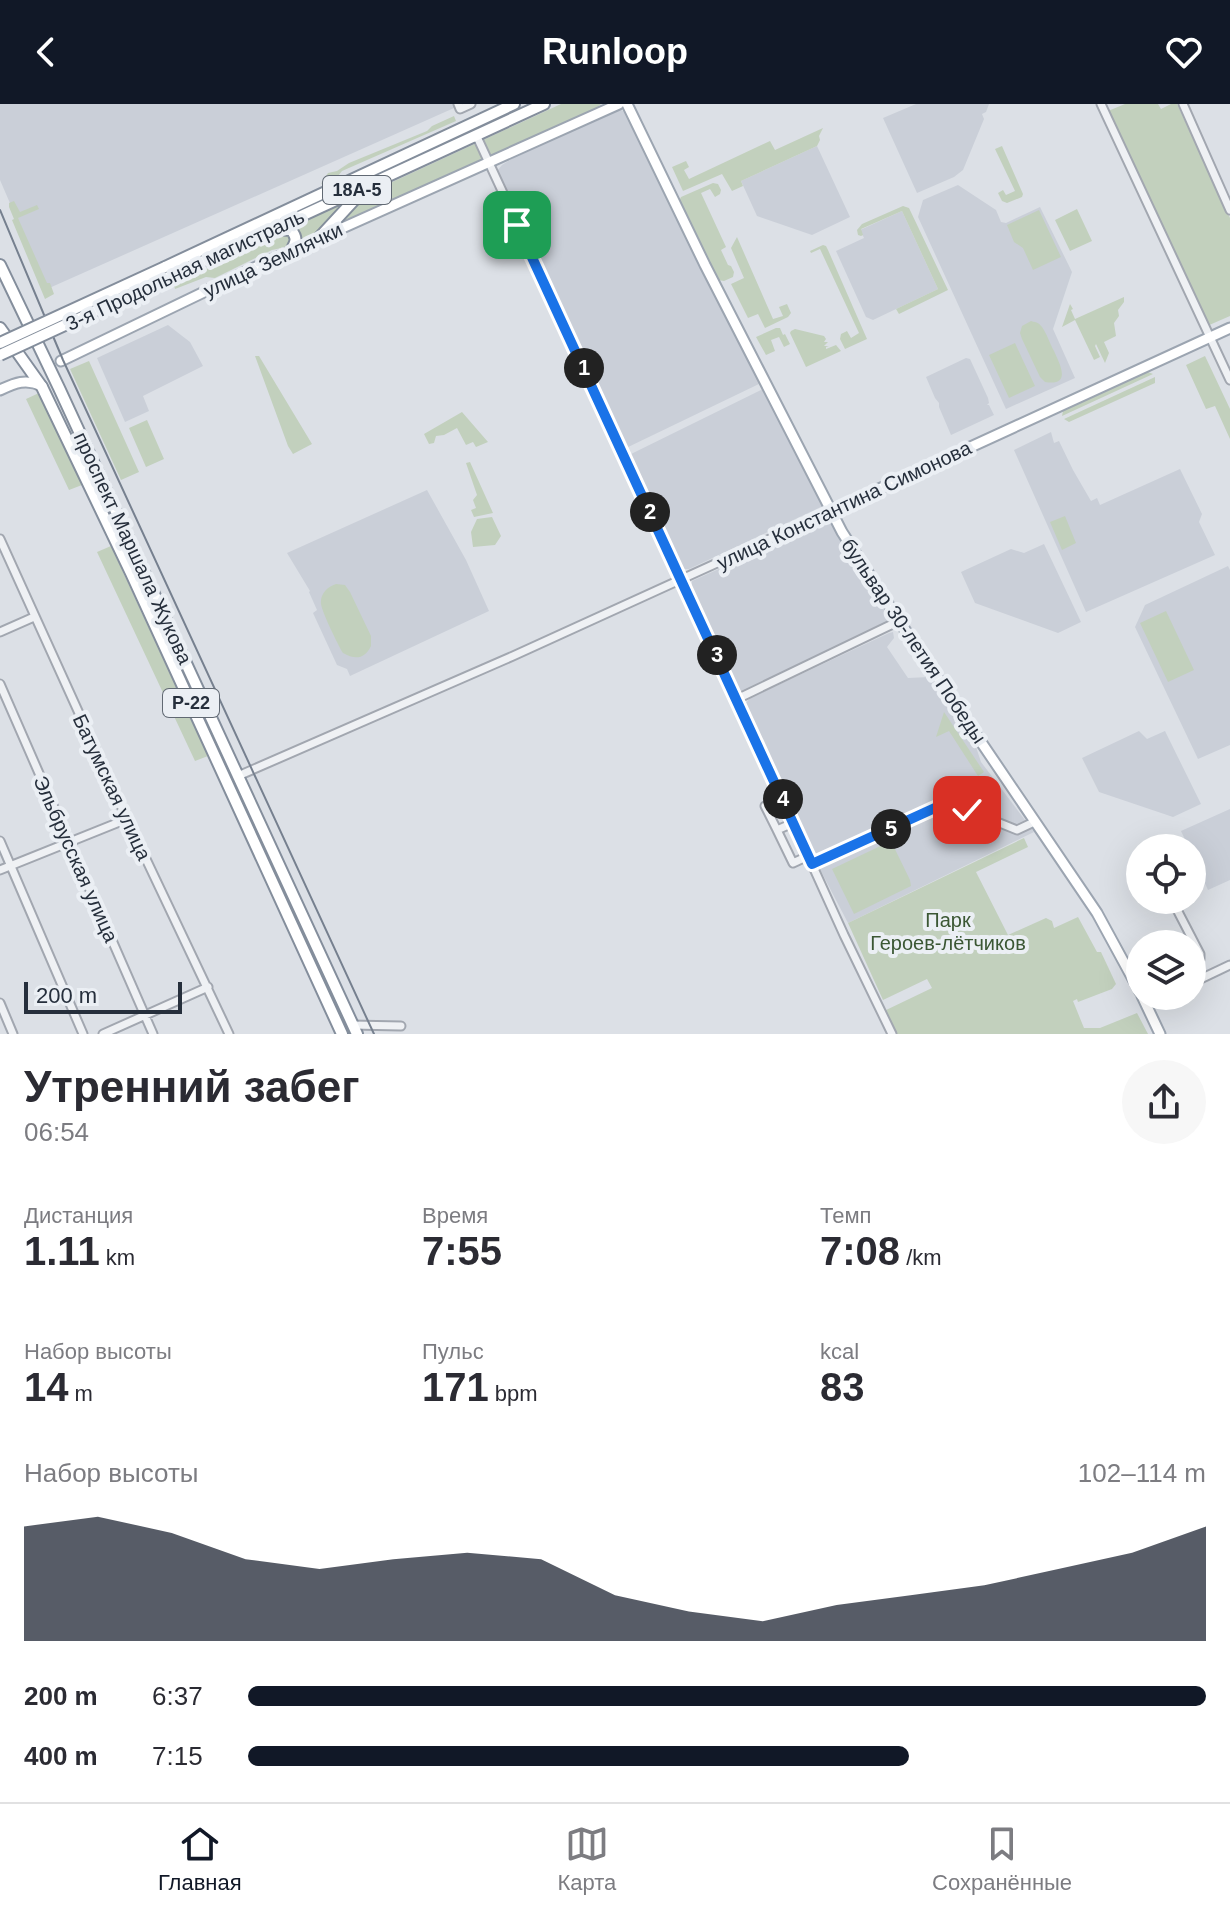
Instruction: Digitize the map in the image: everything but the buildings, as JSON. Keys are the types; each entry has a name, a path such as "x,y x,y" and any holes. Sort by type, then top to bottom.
{"highway":[{"name":"3-я Продольная магистраль","path":"0,355 514,104"},
{"name":"3-я Продольная магистраль","path":"0,343 273,229 544,104"},
{"path":"319,238 355,199 379,179"},
{"path":"273,229 291,230 296,235 291,251"},
{"name":"Р-22","path":"0,265 43,354"},
{"name":"Р-22","path":"0,328 21,356"},
{"name":"проспект Маршала Жукова","path":"43,354 354,1029"},
{"name":"проспект Маршала Жукова","path":"21,356 42,387 131,573 342,1034"}],"main road":[{"name":"улица Землячки","path":"61,361 319,238 619,104"},
{"name":"бульвар 30-летия Победы","path":"627,104 705,265 842,532 1103,922 1126,964"},
{"name":"улица Константина Симонова","path":"831,511 1230,328"},
{"path":"43,354 53,361 61,361 56,383"},
{"path":"18,382 21,356"},
{"path":"0,390 18,382 32,382 42,387"},
{"name":"бульвар 30-летия Победы","path":"1149,1010 1160,1034"}],"street":[{"path":"458,104 460,109 471,104"},
{"path":"1101,104 1230,380"},
{"path":"1183,104 1230,210"},
{"path":"473,137 477,138 892,1034"},
{"name":"улица Константина Симонова","path":"238,776 527,650 831,511"},
{"name":"Батумская улица","path":"0,539 229,1034"},
{"path":"0,632 34,617"},
{"path":"737,699 899,621"},
{"name":"Эльбрусская улица","path":"0,684 153,1034"},
{"path":"782,798 765,806 793,863 810,860 948,802 1017,830 1034,822"},
{"path":"0,870 127,819"},
{"path":"777,830 793,823"},
{"path":"0,841 83,1034"},
{"path":"1206,976 1230,965"},
{"path":"103,1034 208,987"},
{"path":"0,1003 13,1034"},
{"path":"354,1029 401,1026"}],"shaded area":[{"path":"0,104 463,104 47,289 0,180"},
{"path":"916,104 989,104 982,114 984,119 963,170 917,193 883,118"},
{"path":"621,110 627,113 699,264 761,383 624,449 497,171 515,157"},
{"path":"817,146 850,217 812,235 757,216 741,181"},
{"path":"958,185 996,210 1001,222 1006,223 1040,207 1072,272 1053,329 1075,378 1006,409 918,217 923,200"},
{"path":"902,211 938,289 873,320 866,317 836,251 864,238 860,230"},
{"path":"168,325 190,342 203,366 143,396 149,411 125,422 97,358"},
{"path":"966,358 970,359 988,398 987,405 994,415 951,435 926,377"},
{"path":"764,389 823,506 689,569 683,569 678,565 627,456"},
{"path":"1051,432 1054,443 1059,441 1091,501 1097,498 1100,505 1180,469 1202,514 1199,522 1215,555 1086,612 1014,450"},
{"path":"427,490 466,560 489,611 350,676 347,669 337,665 313,613 317,610 310,591 287,553"},
{"path":"828,520 891,622 743,695 738,693 701,613 692,581"},
{"path":"1044,544 1081,622 1058,633 975,603 961,572 1011,549 1024,553"},
{"path":"1228,566 1230,745 1198,759 1135,627 1145,605"},
{"path":"893,632 894,638 887,647 908,678 929,677 974,741 981,762 1034,832 848,923 813,856 745,704 750,698"},
{"path":"1139,731 1147,739 1165,731 1201,804 1173,817 1099,792 1082,758"},
{"path":"1230,809 1230,880 1208,890 1206,834 1182,834 1181,831"}],"green space":[{"path":"528,104 534,104 167,270"},
{"path":"561,104 601,104 338,224 362,196"},
{"path":"1125,104 1158,104 1161,109 1177,104 1230,218 1230,316 1207,326 1108,111"},
{"path":"454,116 456,121 342,171 321,184 328,173 427,131"},
{"path":"823,128 817,146 741,181 743,186 732,191 722,174 683,191 672,167 686,161 689,167 684,170 689,179 770,141 775,150"},
{"path":"1002,146 1023,194 1007,203 998,193 1003,190 1006,195 1015,191 995,149"},
{"path":"713,183 718,184 720,194 715,197 710,189 701,193 726,247 721,250 734,272 733,277 724,281 718,280 679,201 681,197"},
{"path":"14,201 20,212 37,205 39,209 18,218 54,294 45,299 12,220 9,203"},
{"path":"343,203 316,237 297,245 291,227"},
{"path":"903,206 909,208 948,290 899,314 896,309 938,289 902,211 861,229 861,236 857,230 862,224"},
{"path":"1077,209 1092,241 1070,251 1055,220"},
{"path":"1039,210 1061,257 1033,270 1023,248 1014,242 1007,225"},
{"path":"282,233 289,234 292,239 286,247 272,250 215,278 206,277 175,289 173,281"},
{"path":"737,237 773,319 783,316 779,307 787,304 791,313 765,328 758,314 748,318 731,284 744,278 731,248"},
{"path":"823,245 828,250 867,339 845,349 841,334 847,331 851,338 859,333 820,249 810,251"},
{"path":"1124,297 1114,323 1116,336 1104,342 1109,353 1105,363 1096,344 1100,357 1094,360 1075,320 1062,327 1070,304 1075,319"},
{"path":"1031,321 1042,327 1057,357 1062,374 1058,381 1045,382 1040,377 1022,339 1022,326"},
{"path":"780,328 790,344 784,347 779,337 771,340 775,351 766,355 756,337"},
{"path":"795,329 824,336 824,342 828,342 824,346 829,346 826,349 836,345 841,351 806,367 790,333"},
{"path":"1015,343 1035,386 1009,398 989,355"},
{"path":"255,356 259,356 312,444 293,454 288,446"},
{"path":"1205,356 1230,409 1230,439 1215,406 1206,409 1186,365"},
{"path":"89,361 139,472 121,480 70,369"},
{"path":"1148,372 1153,374 1062,416 1063,411"},
{"path":"1155,377 1155,383 1069,422 1064,419"},
{"path":"39,393 82,485 69,490 26,399"},
{"path":"462,412 488,442 476,447 473,442 466,445 457,428 436,436 434,443 429,444 424,434"},
{"path":"147,420 164,459 146,467 129,428"},
{"path":"470,462 493,513 474,517 471,510 476,508 473,500 477,495 466,463"},
{"path":"1065,516 1076,543 1062,550 1050,522"},
{"path":"492,517 501,536 495,545 473,547 471,532 477,519"},
{"path":"111,546 208,756 195,761 97,552"},
{"path":"336,584 345,585 350,592 371,636 371,646 366,654 359,657 343,653 322,608 323,594"},
{"path":"1166,611 1194,670 1168,682 1140,623"},
{"path":"944,712 984,772 978,776 949,731 936,737"},
{"name":"Парк Героев-лётчиков","path":"1024,838 1028,847 976,872 1008,935 1046,918 1052,921 1054,928 1078,917 1097,952 1101,952 1116,984 1112,989 1078,1002 1077,999 1073,1001 1084,1028 1100,1028 1137,1013 1148,1034 895,1034 884,1011 932,988 927,979 883,1000 848,923"},
{"path":"891,841 911,886 854,914 832,869"}],"tram line":[{"path":"0,210 63,360 374,1034"}],"route":[{"path":"517,225 812,864 948,802 967,810"}]}
